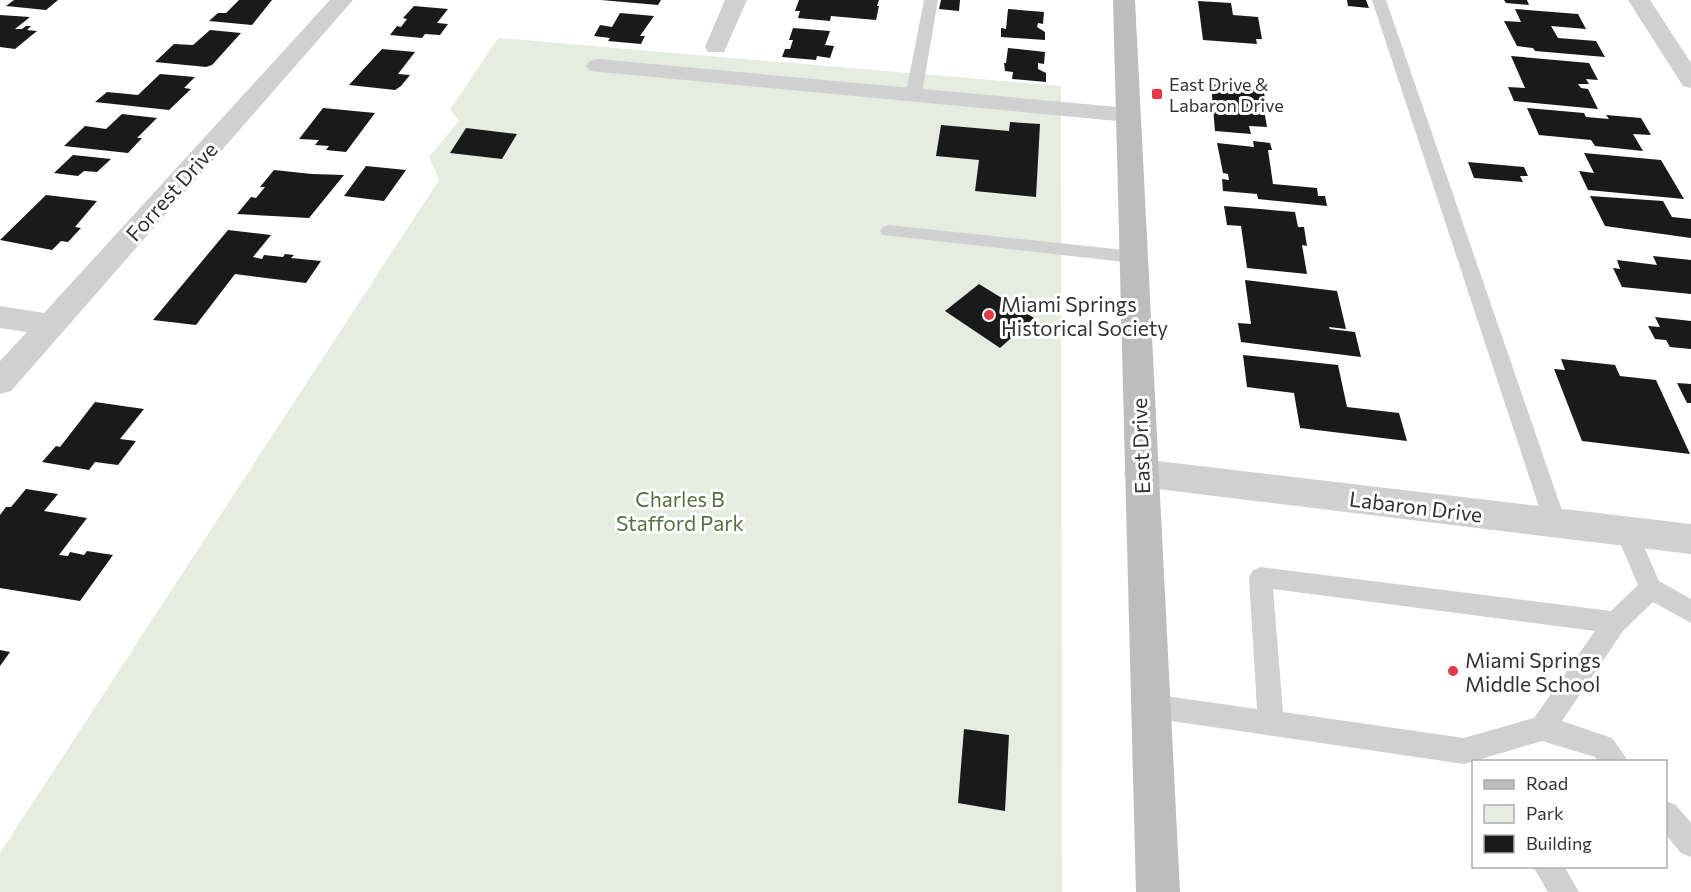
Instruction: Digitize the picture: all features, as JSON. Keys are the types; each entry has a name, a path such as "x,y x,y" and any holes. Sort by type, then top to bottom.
{"street":[{"name":"Forrest Drive","path":"0,382 342,0"},
{"path":"716,47 736,0"},
{"name":"East Drive","path":"1124,0 1158,892"},
{"path":"1639,0 1691,81"},
{"path":"598,66 1128,114"},
{"path":"0,317 52,325"},
{"name":"Labaron Drive","path":"1141,473 1691,538"}],"lane":[{"path":"914,93 931,0"},
{"path":"1379,0 1555,522"},
{"path":"889,231 1134,257"},
{"path":"1626,531 1651,588 1691,612"},
{"path":"1271,723 1261,577 1615,623"},
{"path":"1150,706 1271,723 1469,758 1542,728 1615,623 1651,588"},
{"path":"1542,728 1603,747 1614,760"},
{"path":"1667,817 1691,843"},
{"path":"1548,868 1565,892"}],"green space":[{"name":"Charles B Stafford Park","path":"498,38 1061,86 1062,892 0,892 0,853 439,180 429,157 459,121 450,110"}],"building":[{"path":"14,0 58,0 46,10 6,6"},
{"path":"239,0 272,0 252,25 209,21 218,13 226,13"},
{"path":"601,0 661,0 658,5"},
{"path":"799,0 879,0 877,6 879,6 876,20 831,16 830,21 798,18 800,11 795,11"},
{"path":"941,0 960,0 959,11 939,9"},
{"path":"1347,0 1366,0 1369,8 1348,6"},
{"path":"1504,0 1527,0 1529,5 1506,3"},
{"path":"1198,1 1231,3 1233,15 1258,17 1262,39 1256,39 1257,44 1203,40"},
{"path":"414,6 448,9 437,23 448,24 440,35 425,34 422,38 390,35 397,26 401,27 407,19 403,18"},
{"path":"1008,9 1044,12 1043,24 1038,23 1037,27 1045,32 1045,40 1001,37 1001,28 1006,29"},
{"path":"1515,9 1578,14 1586,29 1551,26 1558,38 1596,41 1605,57 1535,51 1533,48 1517,46 1504,21 1521,22"},
{"path":"620,13 654,16 640,36 645,36 641,44 608,41 610,38 594,36 600,25 612,27"},
{"path":"0,15 30,17 15,29 31,26 27,30 37,31 15,49 0,47"},
{"path":"793,28 830,31 825,45 834,46 830,58 817,56 816,60 782,57 785,49 790,49 793,40 789,40"},
{"path":"210,30 241,33 212,65 206,67 155,62 174,44 193,45"},
{"path":"1008,48 1045,52 1044,64 1038,63 1038,69 1046,73 1046,82 1012,79 1013,72 1005,71 1004,63 1006,63"},
{"path":"382,49 415,52 398,74 410,75 401,86 395,90 349,85"},
{"path":"1511,56 1589,63 1598,80 1586,79 1589,84 1578,84 1581,88 1588,89 1598,109 1514,101 1508,87 1525,88"},
{"path":"160,74 195,77 184,88 191,89 169,110 95,102 107,92 138,95"},
{"path":"1211,84 1263,88 1266,103 1249,102 1250,109 1264,110 1267,127 1249,126 1251,134 1215,131"},
{"path":"323,108 375,113 346,152 326,150 329,146 315,145 319,140 299,139"},
{"path":"1527,108 1584,113 1586,117 1609,119 1606,115 1641,118 1651,135 1633,134 1643,151 1595,146 1591,140 1539,135"},
{"path":"122,114 157,118 137,138 142,138 128,153 64,146 85,126 106,129"},
{"path":"1010,122 1040,124 1036,197 975,191 979,160 936,156 941,125 1009,131"},
{"path":"466,128 517,134 502,159 450,153"},
{"path":"1253,141 1270,143 1272,150 1268,150 1273,184 1317,188 1318,196 1325,196 1327,206 1258,199 1257,194 1223,191 1222,179 1229,180 1228,174 1223,173 1217,143 1254,147"},
{"path":"1584,153 1661,160 1684,199 1588,190 1579,171 1594,173"},
{"path":"73,155 111,159 97,172 84,171 78,176 54,173"},
{"path":"1468,162 1524,167 1528,176 1520,176 1523,182 1474,178"},
{"path":"366,166 406,170 384,201 344,196"},
{"path":"274,170 344,175 309,218 237,214 251,197 256,198 265,187 260,187"},
{"path":"46,195 97,201 75,227 81,228 68,242 61,241 52,250 0,240"},
{"path":"1590,196 1663,201 1672,217 1691,219 1691,238 1605,226"},
{"path":"1224,206 1295,212 1298,227 1304,227 1307,246 1302,245 1307,274 1247,268 1241,226 1227,225"},
{"path":"228,230 271,235 253,257 262,259 264,255 283,257 285,254 294,255 291,258 321,261 306,283 235,274 196,325 153,320"},
{"path":"1653,256 1691,260 1691,294 1622,287 1613,268 1620,269 1617,260 1657,265"},
{"path":"1245,280 1337,291 1346,329 1329,327 1355,332 1361,357 1241,342 1238,323 1251,324"},
{"name":"Miami Springs Historical Society","path":"979,284 1034,318 1000,348 945,311"},
{"path":"1655,317 1691,321 1691,349 1670,347 1666,340 1655,339 1648,326 1660,327"},
{"path":"1243,355 1338,365 1347,407 1399,413 1407,441 1300,428 1294,393 1247,387"},
{"path":"1561,359 1615,365 1620,376 1656,380 1690,454 1582,441 1554,369 1565,370"},
{"path":"1677,383 1691,384 1691,403 1687,403"},
{"path":"95,402 144,409 120,439 136,441 118,465 95,462 89,470 42,462 56,446 60,447"},
{"path":"26,489 58,494 44,511 87,518 59,555 68,556 70,552 84,555 87,551 113,555 80,601 0,588 0,515 6,507 11,507"},
{"path":"0,650 10,652 0,666"},
{"path":"964,729 1009,735 1005,811 958,803"}],"place":[{"name":"East Drive & Labaron Drive","path":"1157,94"},
{"name":"Miami Springs Historical Society","path":"989,315"},
{"name":"Miami Springs Middle School","path":"1453,671"}]}
